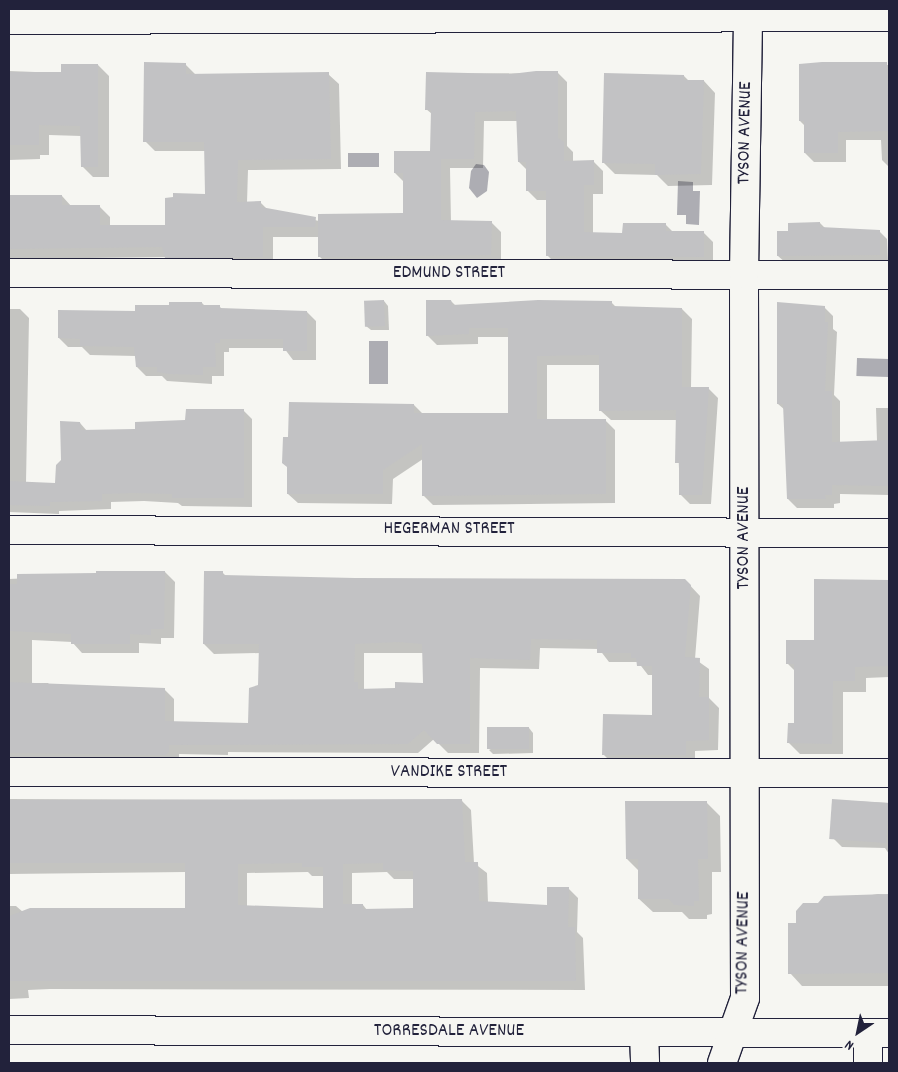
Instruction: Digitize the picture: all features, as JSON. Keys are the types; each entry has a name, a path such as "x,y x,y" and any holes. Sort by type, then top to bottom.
{"street":[{"path":"9,20 748,13 889,17"},
{"name":"TYSON AVENUE","path":"722,1063 745,998 744,274 748,13"},
{"name":"EDMUND STREET","path":"9,274 889,274"},
{"name":"HEGERMAN STREET","path":"9,530 889,532"},
{"name":"VANDIKE STREET","path":"9,772 889,773"},
{"name":"TORRESDALE AVENUE","path":"9,1030 878,1033"},
{"path":"644,1032 645,1063"},
{"path":"868,1063 878,1033"}],"shaded area":[{"path":"348,153 379,153 379,167 348,167"},
{"path":"476,164 484,165 489,172 487,191 477,198 469,188 471,171"},
{"path":"678,181 693,182 693,191 700,191 699,225 686,224 686,215 677,215"},
{"path":"369,341 388,341 388,384 369,384"},
{"path":"857,358 889,359 888,377 856,376"}],"building":[{"path":"144,62 186,63 186,74 329,72 331,159 238,160 237,202 261,201 261,207 316,217 315,227 263,227 263,257 165,258 162,247 9,249 9,195 62,195 62,205 100,205 100,225 165,225 165,198 173,197 173,193 205,194 204,142 143,142"},
{"path":"887,62 889,131 838,132 838,153 804,153 804,121 799,121 799,64"},
{"path":"61,64 98,64 98,167 81,167 80,126 39,125 39,145 9,145 9,72 61,72"},
{"path":"558,71 558,138 564,142 564,161 594,160 594,185 584,185 584,232 622,233 623,223 666,223 666,231 704,231 704,257 546,256 546,191 526,191 526,162 518,162 516,111 475,112 474,159 441,159 441,220 492,221 491,255 318,257 318,214 403,213 403,173 394,173 394,151 430,151 431,110 425,110 426,72 511,74"},
{"path":"604,73 684,75 684,80 704,80 701,174 655,175 655,164 602,163"},
{"path":"820,222 820,227 880,230 880,255 777,256 777,231 788,231 788,223"},
{"path":"384,300 385,326 365,327 364,301"},
{"path":"426,300 451,300 452,305 538,300 612,301 612,306 682,308 682,387 709,387 702,495 679,495 679,463 675,463 676,410 599,411 599,355 537,356 537,419 606,419 606,494 422,496 422,444 383,470 383,494 287,494 287,467 282,463 283,437 288,437 289,402 414,404 414,413 508,413 508,328 469,328 469,334 426,336"},
{"path":"169,302 202,302 202,305 220,305 220,308 307,311 307,351 283,351 283,339 220,339 220,343 215,343 216,367 203,367 203,375 169,374 157,372 157,367 136,367 134,347 80,346 80,339 58,338 58,310 135,311 135,305 169,305"},
{"path":"777,302 825,306 825,322 828,322 825,391 832,391 832,442 889,440 889,486 832,485 832,495 825,495 826,499 787,499 783,404 777,404"},
{"path":"186,409 244,409 244,498 172,498 172,494 134,493 102,494 102,501 50,502 50,506 9,505 9,481 55,483 56,465 61,460 60,421 80,422 81,430 135,429 135,422 185,420"},
{"path":"96,571 165,571 164,629 151,629 151,635 130,634 130,644 71,644 71,634 9,631 9,584 17,584 17,574 96,573"},
{"path":"204,571 223,571 223,575 355,578 685,579 691,585 685,657 700,658 699,697 709,697 709,740 686,741 686,755 602,755 603,714 652,715 652,666 637,666 636,658 631,658 631,653 597,653 597,640 531,639 530,660 470,658 470,744 437,744 424,730 408,744 169,745 169,752 165,755 9,753 9,682 165,688 165,721 248,723 249,688 258,685 259,644 203,644","holes":["399,642 422,644 423,683 395,682 395,688 358,689 358,682 354,682 355,644"]},
{"path":"814,579 889,580 889,666 855,667 855,681 833,681 832,744 787,743 788,723 794,723 794,664 786,664 786,640 814,640"},
{"path":"487,727 529,727 529,749 487,749"},
{"path":"462,799 465,862 478,862 479,901 547,905 547,887 569,887 568,927 575,927 576,981 9,981 9,916 30,908 185,908 185,863 9,863 9,800","holes":["302,863 302,867 323,867 323,908 238,905 238,864","383,863 383,870 413,871 413,908 363,909 363,904 343,904 343,864"]},
{"path":"832,799 889,803 886,843 829,839"},
{"path":"625,801 707,801 708,859 698,859 699,901 694,901 694,906 674,905 669,899 638,899 638,859 626,859"},
{"path":"889,894 889,973 788,974 788,923 796,923 796,911 803,903 818,903 824,896"}]}
